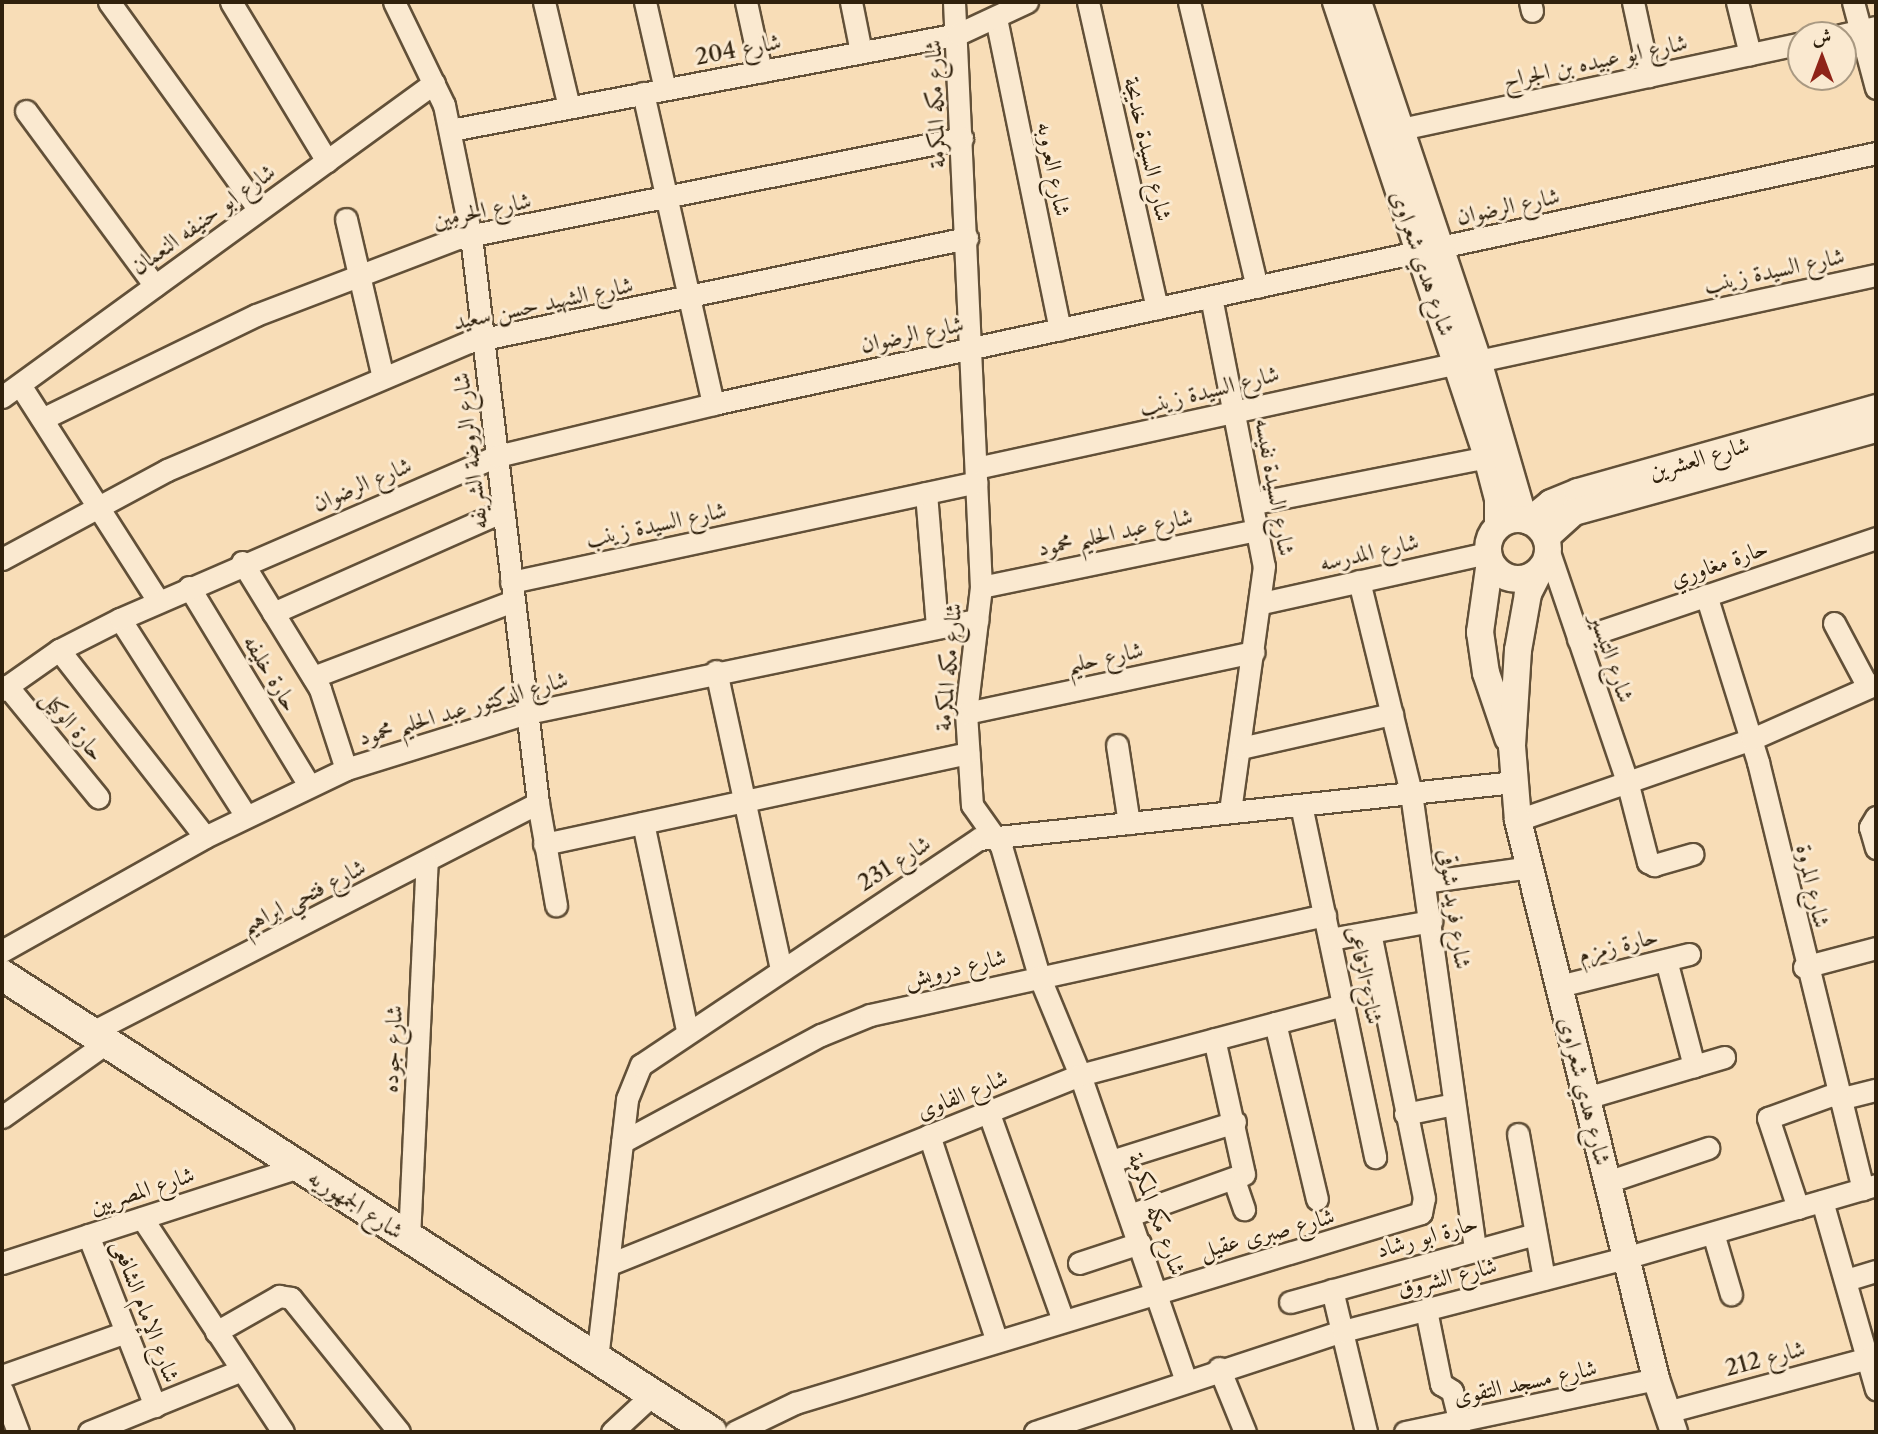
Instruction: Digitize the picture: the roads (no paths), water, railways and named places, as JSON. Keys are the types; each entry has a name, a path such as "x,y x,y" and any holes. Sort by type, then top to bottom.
{"main road":[{"name":"شارع الجمهوريه","path":"2,975 711,1432"}],"street":[{"path":"109,2 259,210"},
{"path":"231,2 327,161"},
{"name":"شارع الروضة الشريفه","path":"394,2 434,83 452,130 471,236 538,803 556,905"},
{"path":"544,2 569,107"},
{"path":"645,2 665,89"},
{"path":"746,2 761,71"},
{"path":"850,2 861,52"},
{"name":"شارع مكه المكرمة","path":"954,2 958,34 981,587 966,713 975,815 994,834 1039,976 1080,1075 1157,1290 1185,1379"},
{"name":"شارع 204","path":"452,130 958,34 1027,2"},
{"name":"شارع السيدة خديجة","path":"1088,2 1157,308"},
{"path":"1189,2 1257,287"},
{"name":"شارع هدي شعراوى","path":"1336,2 1430,250 1467,362 1538,540 1522,622 1512,746 1518,820 1625,1258 1656,1379 1671,1422"},
{"name":"شارع هدي شعراوى","path":"1358,2 1401,129 1430,250"},
{"path":"1633,2 1649,76"},
{"path":"1737,2 1750,54"},
{"path":"1853,2 1876,88"},
{"name":"شارع العروبه","path":"996,18 1060,329"},
{"name":"شارع ابو عبيده بن الجراح","path":"1401,129 1787,46"},
{"name":"شارع ابو حنيفه النعمان","path":"2,397 434,83"},
{"path":"643,93 713,404"},
{"path":"26,111 155,286"},
{"name":"شارع الحرمين","path":"42,419 187,345 360,273 471,236 962,138"},
{"name":"شارع الرضوان","path":"4,688 59,650 158,601 242,562 497,456 713,404 1876,153"},
{"path":"346,219 383,378"},
{"name":"شارع الشهيد حسن سعيد","path":"2,559 97,505 383,378 483,340 689,299 967,238"},
{"name":"شارع السيدة زينب","path":"313,677 512,592 926,493 976,475 1236,412 1248,404 1467,362 1876,275"},
{"name":"شارع السيدة نفيسه","path":"1211,297 1260,529 1262,603 1230,812"},
{"name":"شارع هدي شعراوى","path":"1467,362 1498,499 1498,526 1489,557 1480,632 1486,673 1512,746"},
{"path":"20,385 158,601"},
{"name":"شارع العشرين","path":"1538,540 1551,503 1578,492 1876,408"},
{"name":"شارع العشرين","path":"1538,540 1574,512 1876,429"},
{"path":"1255,503 1487,457"},
{"path":"926,493 937,627"},
{"path":"273,612 503,511"},
{"path":"1489,557 1512,579 1538,540 1498,526"},
{"name":"شارع عبد الحليم محمود","path":"981,587 1260,529"},
{"name":"حارة مغاوري","path":"1578,639 1876,538"},
{"name":"شارع التيسير","path":"1538,540 1578,639 1627,781 1649,864 1692,854"},
{"name":"شارع المدرسه","path":"1262,603 1359,581 1489,557"},
{"path":"242,562 313,677 330,711 346,769"},
{"name":"شارع فريد شوقى","path":"1359,581 1411,793 1475,1250"},
{"name":"حارة خليفه","path":"189,587 309,785"},
{"name":"شارع المروة","path":"1706,595 1752,740 1804,967 1838,1096 1869,1187"},
{"path":"120,619 246,816"},
{"name":"شارع الدكتور عبد الحليم محمود","path":"2,951 205,837 346,769 527,713 716,671 977,620"},
{"path":"1518,820 1752,740 1872,686 1834,622"},
{"path":"59,650 205,837"},
{"name":"شارع حليم","path":"966,713 1254,652"},
{"path":"716,671 781,968"},
{"name":"حارة الوكيل","path":"4,688 98,797"},
{"path":"1241,748 1392,714"},
{"path":"1117,745 1129,823"},
{"path":"544,844 968,753"},
{"name":"شارع 231","path":"597,1359 622,1142 634,1075 649,1056 781,968 994,834 1129,823 1514,782"},
{"name":"شارع فتحي ابراهيم","path":"98,1038 538,803"},
{"name":"شارع الرفاعى","path":"1301,805 1375,1157"},
{"path":"1876,817 1870,827 1876,848"},
{"path":"643,823 687,1030"},
{"name":"شارع جوده","path":"409,1238 426,863"},
{"path":"1425,882 1530,867"},
{"name":"شارع درويش","path":"622,1142 845,1024 1039,976 1325,915"},
{"path":"1330,939 1431,921"},
{"name":"شارع صبرى عقيل","path":"735,1432 794,1403 1062,1318 1415,1217 1424,1198 1370,932"},
{"path":"1804,967 1876,948"},
{"name":"حارة زمزم","path":"1559,986 1689,954"},
{"path":"1666,960 1694,1066"},
{"name":"شارع الفاوى","path":"610,1264 1080,1075 1344,1005"},
{"path":"1275,1023 1317,1199"},
{"path":"2,1117 98,1038"},
{"path":"1130,1215 1234,1180 1246,1166 1213,1039"},
{"path":"1586,1098 1724,1056"},
{"path":"1798,1208 1768,1118 1838,1096 1876,1090"},
{"path":"1405,1114 1454,1104"},
{"path":"988,1111 1062,1318"},
{"path":"1111,1161 1235,1122"},
{"path":"1518,1134 1544,1279"},
{"path":"929,1135 996,1339"},
{"path":"1607,1182 1709,1149"},
{"name":"شارع المصريين","path":"2,1263 299,1167"},
{"path":"1234,1180 1244,1209"},
{"name":"شارع الشروق","path":"1035,1432 1185,1379 1343,1331 1625,1258 1869,1187"},
{"path":"1822,1201 1872,1357 1876,1389"},
{"path":"142,1218 283,1432"},
{"path":"1713,1233 1731,1294"},
{"name":"حارة ابو رشاد","path":"1290,1303 1535,1234"},
{"name":"شارع الإمام الشافعى","path":"88,1235 155,1406"},
{"path":"1079,1263 1140,1243"},
{"path":"1846,1280 1876,1271"},
{"path":"1332,1290 1366,1432"},
{"path":"216,1332 279,1296 291,1298 399,1432"},
{"path":"1426,1310 1441,1384 1452,1391 1465,1426"},
{"path":"18,1432 2,1390 126,1332"},
{"name":"شارع 212","path":"1671,1422 1872,1357"},
{"path":"1219,1368 1245,1432"},
{"path":"89,1432 242,1370"},
{"name":"شارع مسجد التقوى","path":"1405,1432 1465,1426 1656,1379"},
{"path":"612,1432 652,1395"}]}
